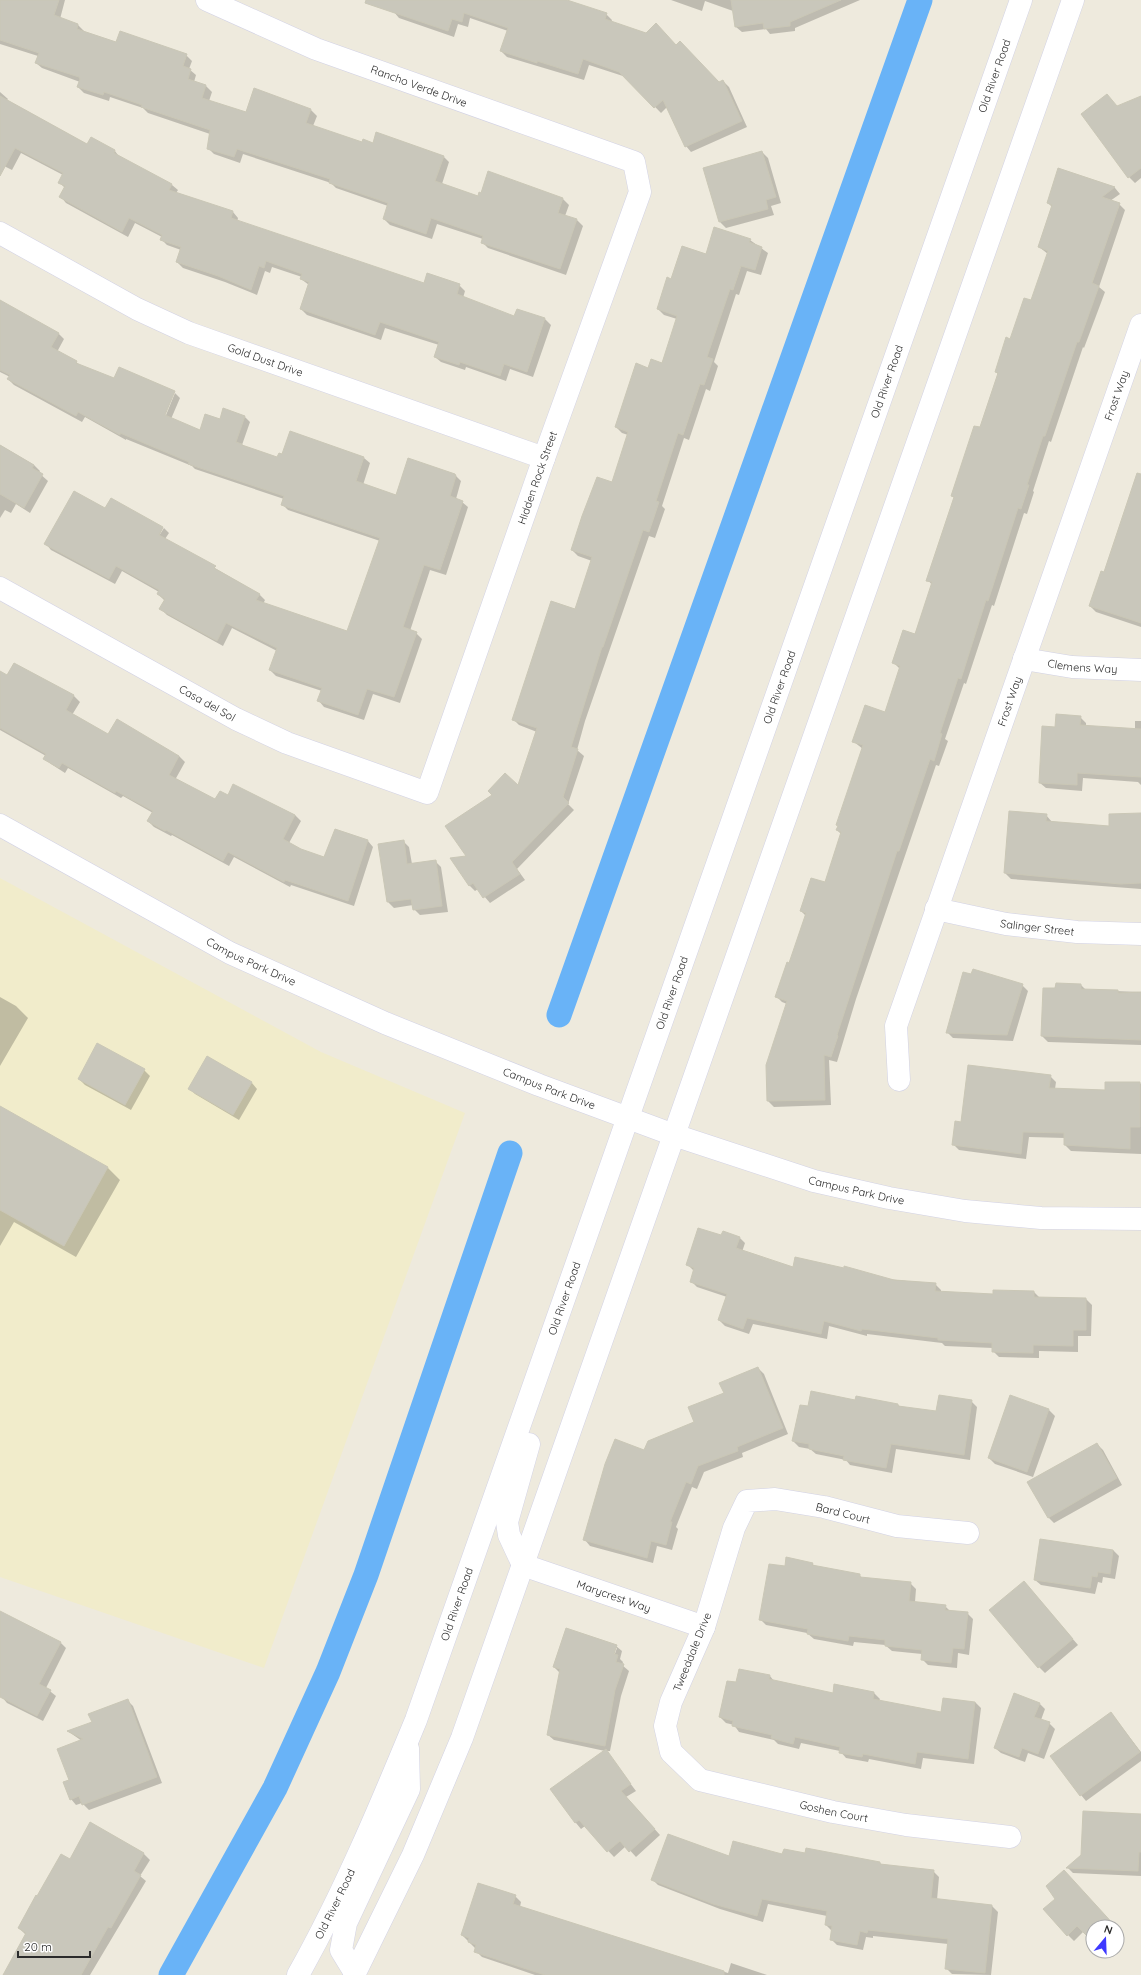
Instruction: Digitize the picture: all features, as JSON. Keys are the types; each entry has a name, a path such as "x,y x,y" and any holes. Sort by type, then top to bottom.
{"street":[{"name":"Rancho Verde Drive","path":"207,0 316,49 634,162"},
{"name":"Old River Road","path":"298,1975 345,1884 408,1739 528,1406 1021,0"},
{"path":"357,1974 413,1855 462,1738 1073,0"},
{"name":"Hidden Rock Street","path":"426,793 544,458 640,192 634,162"},
{"name":"Gold Dust Drive","path":"0,233 137,309 189,333 544,458"},
{"name":"Frost Way","path":"899,1080 896,1026 1141,325"},
{"name":"Casa del Sol","path":"0,588 236,719 287,743 426,793"},
{"name":"Clemens Way","path":"1024,659 1072,667 1141,670"},
{"name":"Campus Park Drive","path":"0,825 230,953 385,1022 628,1119 674,1135 814,1180 889,1198 965,1211 1041,1218 1141,1219"},
{"name":"Salinger Street","path":"936,909 1006,924 1077,932 1141,934"},
{"path":"523,1565 509,1535 506,1522 534,1427 528,1406"},
{"name":"Bard Court","path":"734,1528 747,1501 775,1499 824,1507 897,1526 968,1533"},
{"name":"Tweeddale Drive","path":"672,1752 665,1726 671,1702 704,1627 734,1528"},
{"name":"Marycrest Way","path":"523,1565 704,1627"},
{"path":"357,1974 341,1950 346,1922 409,1789 408,1739"},
{"name":"Goshen Court","path":"672,1752 700,1780 707,1782 833,1812 906,1825 1010,1837"}],"shaded area":[{"path":"0,878 321,1052 465,1113 264,1668 0,1577"}],"building":[{"path":"0,0 59,0 54,15 78,24 77,29 116,42 120,31 187,54 183,66 191,69 188,79 206,85 202,98 246,112 254,88 311,109 306,123 362,142 363,139 373,143 376,132 444,156 435,181 478,196 479,192 481,193 488,171 563,198 558,213 577,219 560,269 481,243 483,236 431,218 426,234 383,219 388,203 329,183 330,179 237,149 234,157 207,149 210,130 141,107 142,105 104,92 103,95 77,87 80,79 79,77 35,63 39,53 0,40"},
{"path":"366,0 567,0 607,13 605,19 646,33 656,23 676,45 680,41 719,82 723,80 742,121 685,147 663,100 654,108 619,72 583,59 578,74 500,51 508,28 464,13 462,22 452,19 448,31 365,3"},
{"path":"731,0 841,0 790,22 790,26 764,29 763,23 735,27"},
{"path":"1107,94 1117,106 1141,96 1141,168 1128,178 1081,114"},
{"path":"0,96 87,144 91,137 115,150 114,153 172,184 169,190 233,211 231,218 424,283 427,273 460,284 457,294 514,316 517,309 545,318 527,372 504,364 500,376 460,362 459,365 434,357 439,342 380,322 375,335 300,309 309,282 300,279 302,274 266,261 264,268 259,266 251,290 218,276 176,262 181,247 160,240 162,235 129,218 122,232 59,197 65,186 58,183 63,173 15,148 0,176"},
{"path":"762,151 776,197 766,200 768,209 719,222 703,168"},
{"path":"1058,168 1115,187 1102,197 1120,203 1092,283 1099,286 1079,342 1077,342 1045,436 1043,436 1021,509 1018,508 988,601 986,600 961,679 958,678 940,733 942,734 934,761 930,759 899,851 897,851 831,1057 824,1055 825,1100 767,1101 766,1065 787,1001 775,997 787,962 789,963 806,913 800,911 811,878 825,882 841,832 836,830 838,826 836,825 863,745 852,742 865,705 885,712 900,666 892,663 903,630 915,634 932,582 926,581 954,497 951,496 974,426 980,427 998,373 995,372 1006,337 1010,339 1024,298 1031,300 1048,251 1038,247 1052,205 1047,203"},
{"path":"714,227 751,239 749,242 762,247 755,270 741,266 733,290 730,289 707,357 713,359 704,385 700,384 683,435 678,433 656,501 659,502 649,532 643,530 602,647 571,747 578,749 563,797 569,803 512,862 520,874 483,898 473,883 469,886 450,858 466,856 445,826 492,795 488,791 505,773 518,785 537,728 512,720 551,601 575,609 592,557 571,550 582,516 597,477 612,482 628,432 615,427 636,363 648,368 651,359 662,363 677,316 657,309 667,277 671,279 682,246 706,254"},
{"path":"0,300 59,333 51,347 77,361 76,363 114,378 119,367 175,391 165,415 200,430 205,414 220,419 223,408 245,416 236,442 277,457 279,453 282,454 290,431 364,457 356,481 396,495 408,458 455,474 456,476 450,496 463,501 440,570 424,565 403,627 417,632 394,697 367,689 358,715 317,701 322,688 269,670 277,648 226,623 217,641 159,609 165,599 157,594 159,590 116,566 109,579 44,544 74,491 105,508 111,498 163,527 159,535 216,566 214,568 260,594 256,600 347,631 380,538 281,505 284,496 188,464 189,462 120,433 120,435 78,412 76,416 7,379 10,375 0,370"},
{"path":"0,445 34,465 32,468 43,474 24,508 0,494"},
{"path":"1137,473 1141,474 1141,623 1089,606 1101,571 1104,572"},
{"path":"14,663 74,695 66,710 108,734 117,719 179,756 169,775 215,799 220,791 228,795 233,784 295,815 283,839 301,849 324,857 335,829 368,840 348,901 285,880 284,882 228,852 223,861 147,821 153,811 116,791 115,793 62,763 59,768 43,759 46,754 0,728 0,671 7,675"},
{"path":"1056,714 1081,716 1080,725 1141,729 1141,777 1077,773 1077,785 1039,783 1042,726 1055,727"},
{"path":"1009,811 1047,814 1046,821 1109,826 1109,814 1141,813 1141,883 1120,884 1004,873"},
{"path":"404,840 407,864 436,860 442,906 413,910 411,899 387,902 378,844"},
{"path":"973,969 1023,984 1007,1035 946,1033 963,972 971,974"},
{"path":"1056,983 1081,984 1081,989 1118,990 1118,993 1141,992 1141,1040 1041,1036 1043,988 1055,988"},
{"path":"97,1043 145,1069 125,1105 78,1079"},
{"path":"207,1056 252,1082 233,1115 188,1089"},
{"path":"968,1065 1051,1075 1049,1088 1105,1090 1105,1082 1140,1082 1140,1127 1130,1127 1130,1149 1064,1145 1064,1133 1023,1132 1021,1154 952,1145 955,1121 961,1122"},
{"path":"0,1106 108,1167 64,1246 0,1210"},
{"path":"698,1228 721,1235 723,1231 740,1237 736,1248 793,1267 795,1257 844,1268 844,1266 894,1280 936,1283 935,1291 993,1294 993,1290 1034,1291 1034,1297 1086,1298 1086,1330 1073,1330 1073,1346 1033,1345 1033,1353 992,1352 992,1343 938,1340 938,1338 862,1329 861,1331 824,1321 821,1334 747,1318 743,1329 718,1320 727,1294 690,1282 694,1268 686,1265"},
{"path":"758,1367 783,1428 737,1447 738,1451 698,1466 691,1484 686,1482 670,1522 672,1522 666,1545 651,1541 647,1558 583,1540 605,1464 615,1439 644,1450 648,1441 694,1422 688,1407 724,1393 719,1383"},
{"path":"811,1391 855,1400 856,1396 898,1404 898,1406 936,1411 939,1395 972,1400 964,1455 891,1444 886,1468 843,1460 844,1456 809,1449 809,1444 792,1441 800,1405 808,1406"},
{"path":"1010,1395 1049,1409 1027,1472 988,1458"},
{"path":"1097,1443 1117,1478 1048,1518 1027,1482"},
{"path":"1040,1539 1113,1550 1110,1574 1098,1572 1097,1577 1092,1576 1090,1588 1034,1580"},
{"path":"786,1557 813,1563 812,1565 860,1574 860,1577 911,1582 909,1601 946,1605 945,1610 968,1612 964,1649 953,1648 951,1663 921,1660 922,1650 885,1646 885,1640 849,1636 848,1641 807,1634 808,1629 759,1620 769,1564 785,1566"},
{"path":"1024,1581 1073,1639 1038,1668 989,1610"},
{"path":"0,1611 61,1642 39,1684 51,1690 37,1716 0,1697"},
{"path":"566,1628 617,1645 614,1654 618,1655 616,1662 624,1664 615,1690 605,1746 547,1735 560,1669 553,1667"},
{"path":"739,1669 770,1675 769,1679 833,1693 834,1684 874,1692 873,1699 941,1712 943,1698 975,1702 968,1759 917,1752 915,1764 863,1754 862,1757 839,1753 840,1747 795,1737 793,1744 771,1738 772,1735 732,1726 733,1721 719,1717 727,1681 736,1682"},
{"path":"1014,1693 1040,1703 1034,1717 1050,1722 1038,1754 1022,1748 1019,1757 994,1748"},
{"path":"128,1699 157,1777 82,1805 79,1796 70,1800 63,1782 69,1780 57,1749 83,1739 67,1731 92,1722 88,1714"},
{"path":"1111,1712 1140,1752 1080,1796 1050,1756"},
{"path":"606,1749 631,1784 621,1791 655,1829 629,1852 620,1841 607,1852 579,1820 575,1823 550,1789"},
{"path":"1083,1811 1141,1814 1141,1852 1139,1852 1138,1871 1066,1868 1081,1855"},
{"path":"90,1822 144,1853 134,1871 141,1875 111,1928 108,1927 81,1975 3,1975 26,1933 18,1928 36,1895 37,1896 61,1854 70,1859"},
{"path":"668,1834 729,1856 733,1841 782,1854 784,1849 805,1853 806,1848 880,1862 880,1864 934,1870 931,1898 992,1905 985,1973 945,1969 948,1939 868,1930 867,1933 860,1931 857,1945 830,1940 832,1926 825,1925 827,1911 762,1899 757,1916 713,1904 651,1880"},
{"path":"1064,1870 1109,1919 1085,1919 1085,1934 1077,1926 1067,1936 1043,1909 1055,1899 1046,1886"},
{"path":"478,1883 516,1895 513,1904 724,1971 724,1975 545,1975 474,1952 476,1945 468,1942 469,1938 461,1935"}],"waterway":[{"path":"559,1015 920,0"},
{"path":"171,1975 275,1788 328,1672 366,1575 510,1153"}]}
